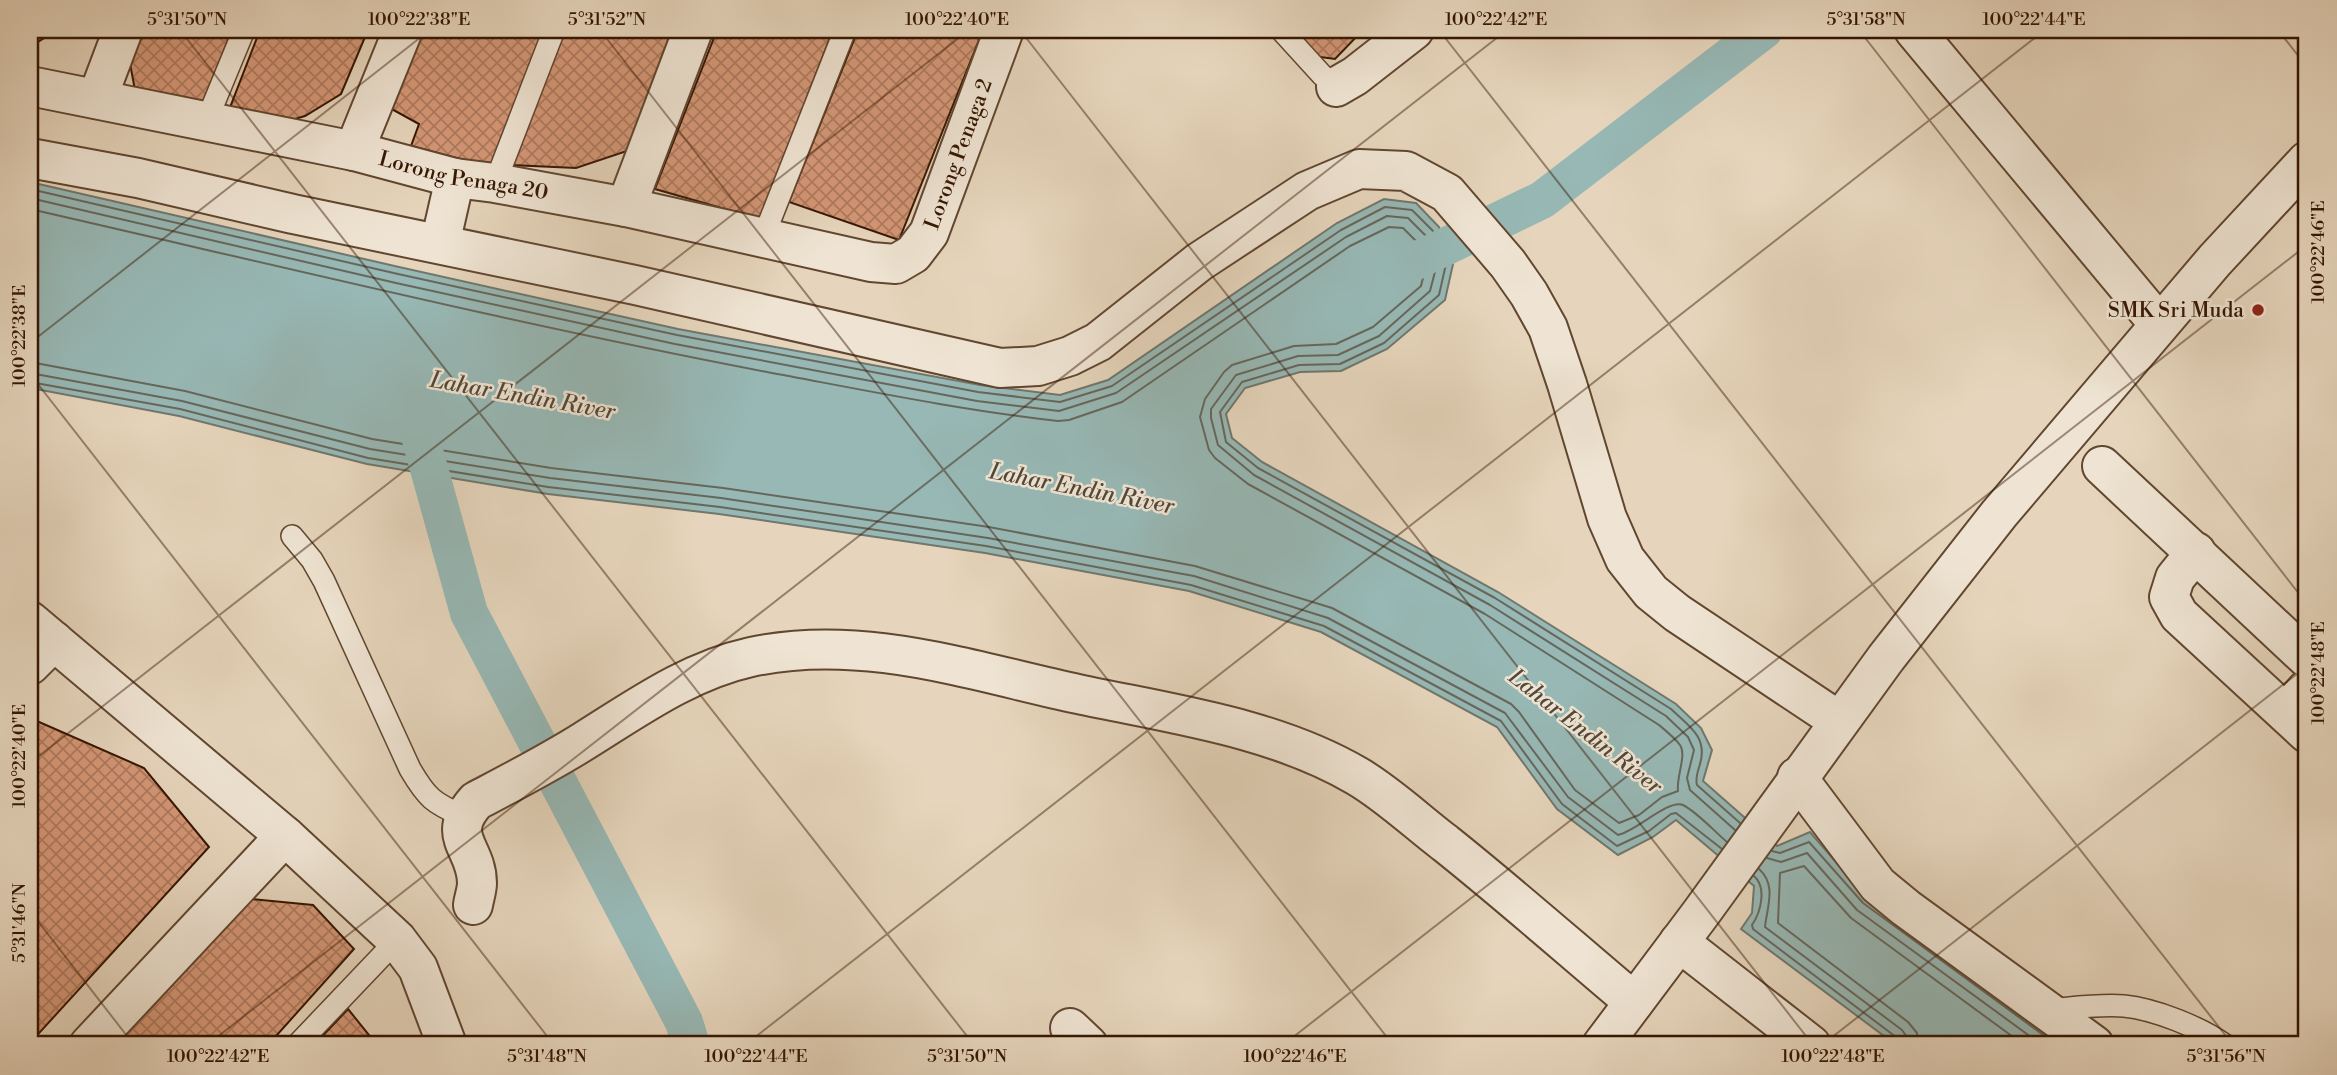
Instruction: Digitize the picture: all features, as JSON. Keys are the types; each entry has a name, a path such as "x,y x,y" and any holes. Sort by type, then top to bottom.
{"street":[{"path":"97,99 123,30"},
{"path":"354,151 403,30"},
{"path":"626,207 693,30"},
{"name":"Lorong Penaga 2","path":"895,264 913,254 929,233 1004,30"},
{"path":"1336,87 1355,76 1414,30"},
{"path":"1914,30 2159,324"},
{"name":"Lorong Penaga 20","path":"30,86 354,151 455,178 626,207 871,262 895,264"},
{"path":"30,158 138,178 648,288 1000,368 1038,366 1070,356 1098,342 1190,268 1307,191 1359,169 1406,171 1447,193 1508,264 1529,294 1548,328 1607,518 1625,559 1651,593 1677,614 1839,721"},
{"path":"1602,1045 1797,777 1999,514 2159,324 2307,160"},
{"path":"440,244 455,178"},
{"path":"2102,466 2307,658"},
{"path":"2196,552 2175,578 2169,597 2179,615 2300,711"},
{"path":"38,643 285,836 397,940 418,968 447,1045"},
{"path":"473,905 477,882 462,835 463,816 476,802 581,743 643,702 714,668 752,657 846,649 911,655 1202,720 1290,743 1358,776 1488,878 1634,1002"},
{"path":"1797,777 1878,885 2094,1045"},
{"path":"89,1045 285,836"},
{"path":"1690,927 1808,1044"}],"lane":[{"path":"206,122 244,30"},
{"path":"495,183 554,30"},
{"path":"763,238 845,30"},
{"path":"1281,30 1336,87"},
{"path":"292,536 312,560 324,581 421,788 436,804 463,816"},
{"path":"297,1045 397,940"},
{"path":"2045,1010 2123,1006 2149,1010 2214,1037 2225,1045"}],"water":[{"name":"Lahar Endin River","path":"30,182 678,329 980,385 1060,395 1108,380 1337,223 1384,199 1416,203 1439,227 1453,264 1445,300 1387,349 1341,371 1300,372 1245,388 1226,414 1232,438 1262,462 1498,592 1676,704 1701,728 1712,750 1703,781 1777,846 1810,832 1867,898 2069,1045 1896,1045 1741,929 1752,913 1754,886 1676,820 1653,837 1618,855 1557,809 1497,727 1321,632 1189,591 985,553 719,514 548,494 367,464 179,416 30,388"}],"building":[{"path":"30,30 57,30 30,47"},
{"path":"137,30 232,30 200,110 135,90 128,53"},
{"path":"260,30 368,30 341,94 305,116 278,124 229,110"},
{"path":"420,30 544,30 490,167 411,146 419,124 388,107"},
{"path":"565,30 672,30 627,151 576,168 511,165"},
{"path":"717,30 833,30 760,219 655,189"},
{"path":"858,30 983,30 899,240 789,202"},
{"path":"1292,30 1363,30 1335,59 1313,56"},
{"path":"30,718 144,768 209,847 30,1043"},
{"path":"242,898 313,905 354,949 268,1045 104,1045"},
{"path":"348,1009 377,1045 314,1045"}],"waterway":[{"path":"1399,269 1542,200 1764,30"},
{"path":"425,427 420,436 469,613 684,1022 691,1045"}],"place":[{"name":"SMK Sri Muda","path":"2258,310"}]}
